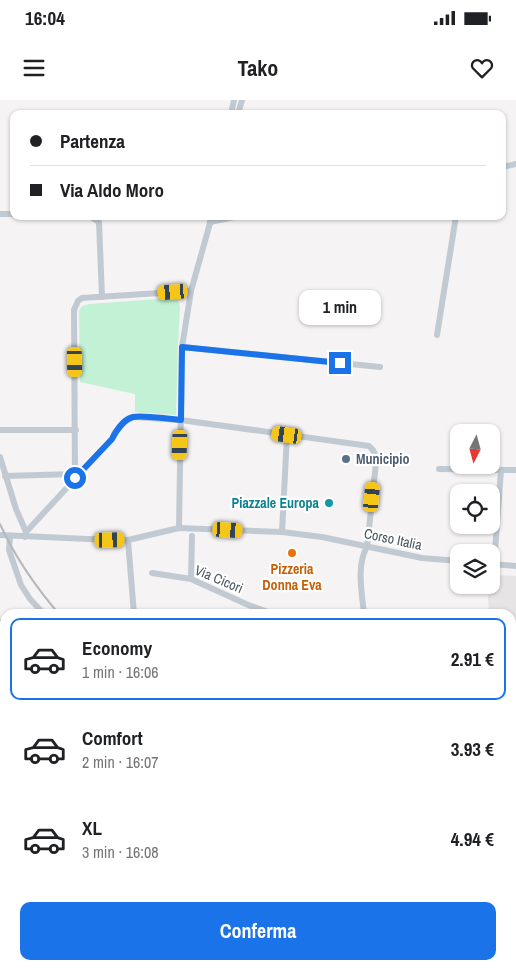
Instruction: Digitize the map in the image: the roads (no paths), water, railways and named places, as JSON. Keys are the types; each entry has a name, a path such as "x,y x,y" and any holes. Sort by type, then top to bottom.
{"street":[{"path":"96,220 99,222 102,297"},
{"path":"179,528 182,347 191,291 211,220"},
{"path":"437,335 455,220"},
{"path":"75,476 74,310 76,305 82,298 191,291"},
{"path":"182,347 380,367"},
{"path":"25,534 75,476 112,439 115,432 133,417 181,420 369,446 374,450 376,463 367,547 364,552 361,582 364,609"},
{"path":"0,430 76,430"},
{"path":"282,532 287,435"},
{"path":"0,457 25,534"},
{"path":"439,469 516,470"},
{"path":"495,544 501,470"},
{"path":"5,476 75,476"},
{"name":"Corso Italia","path":"0,535 25,534 128,540 179,528 282,532 322,537 422,558 450,561"},
{"path":"10,536 8,550 21,585 39,609"},
{"path":"191,579 192,536"},
{"path":"128,540 134,609"},
{"path":"500,565 516,566"},
{"name":"Via Cicori","path":"152,573 191,579 260,609"}],"railway":[{"path":"0,524 26,571 55,609"}],"place":[{"name":"Municipio","path":"346,459"},
{"name":"Piazzale Europa","path":"329,503"},
{"name":"Pizzeria Donna Eva","path":"292,553"}]}
